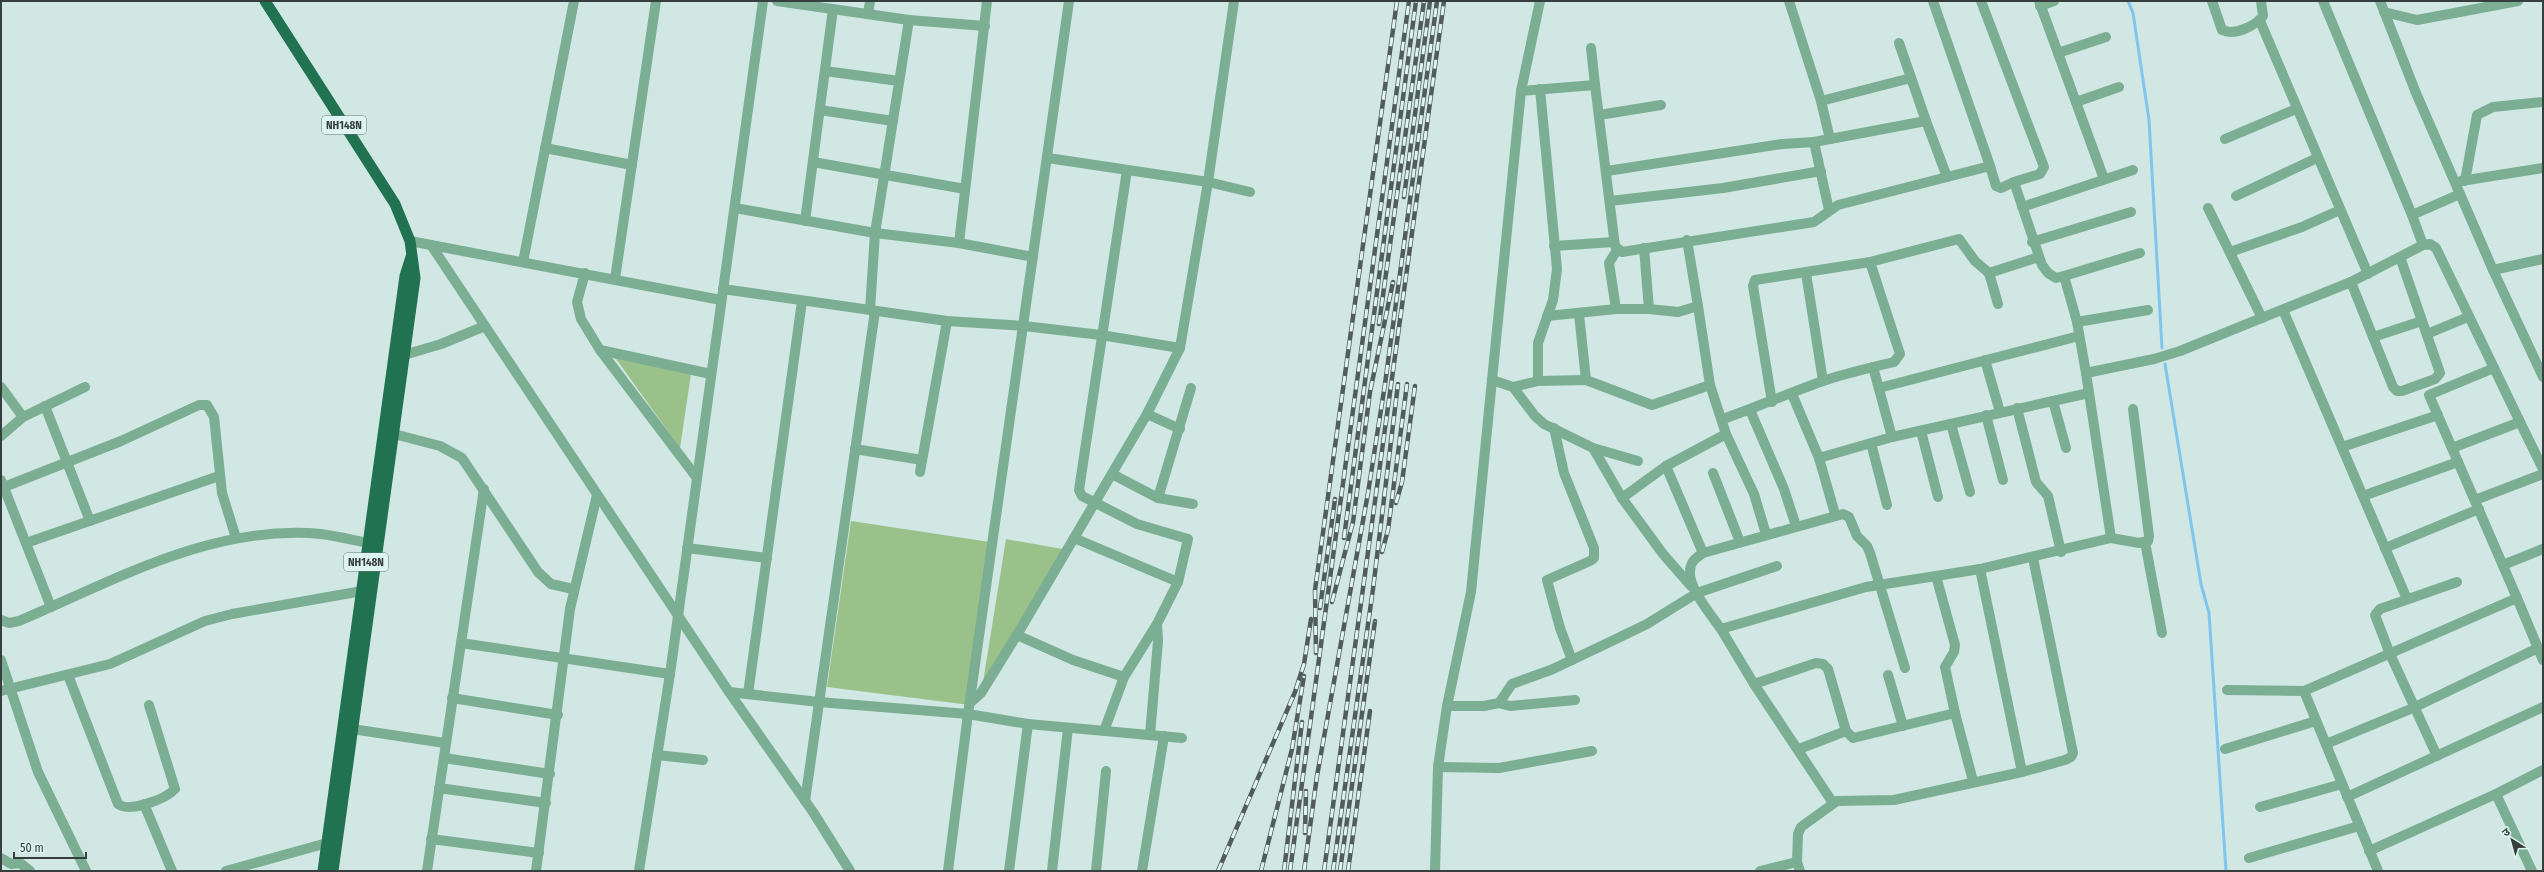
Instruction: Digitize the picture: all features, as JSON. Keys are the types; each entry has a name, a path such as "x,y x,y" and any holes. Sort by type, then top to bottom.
{"highway":[{"name":"NH148N","path":"265,1 396,204 410,241 415,278 333,871"},
{"name":"NH148N","path":"323,871 405,276 411,255"}],"street":[{"path":"523,262 574,1"},
{"path":"615,279 656,1"},
{"path":"639,871 670,674 763,1"},
{"path":"778,1 909,20 985,26"},
{"path":"868,14 870,1"},
{"path":"959,243 987,1"},
{"path":"948,871 968,714 971,702 1069,1"},
{"path":"971,702 981,693 1017,635 1147,414 1180,348 1208,182 1234,1"},
{"path":"1435,871 1438,767 1447,706 1471,592 1520,91 1540,1"},
{"path":"1789,1 1821,101 1830,139"},
{"path":"1933,1 1996,186 2000,188 2040,174 2044,167 1981,1"},
{"path":"2054,1 2040,3 2104,179"},
{"path":"2212,1 2222,30 2229,33 2237,32 2260,21 2263,16 2261,1"},
{"path":"2323,1 2412,215 2422,245"},
{"path":"2380,1 2493,270 2542,373"},
{"path":"2384,12 2417,20 2518,1"},
{"path":"805,220 833,9"},
{"path":"805,801 855,449 873,310 875,233 909,20"},
{"path":"2260,21 2296,109 2368,274"},
{"path":"2058,53 2106,37"},
{"path":"1899,43 1947,177"},
{"path":"1591,48 1616,246 1609,263 1616,309"},
{"path":"825,71 899,81"},
{"path":"1821,101 1911,78"},
{"path":"1520,91 1595,85"},
{"path":"2076,102 2119,87"},
{"path":"1538,381 1538,343 1555,288 1554,246 1540,89"},
{"path":"2466,181 2477,115 2493,108 2543,102"},
{"path":"1599,115 1661,105"},
{"path":"2225,139 2296,109"},
{"path":"820,110 893,121"},
{"path":"1607,171 1782,144 1814,142 1926,121"},
{"path":"1814,142 1829,210"},
{"path":"545,148 632,165"},
{"path":"1048,158 1208,182 1250,192"},
{"path":"2236,196 2317,158"},
{"path":"813,162 884,176 965,189"},
{"path":"1554,246 1616,246 1622,252 1687,240 1814,222 1829,210 1842,204 1990,166"},
{"path":"2455,182 2543,168"},
{"path":"1104,731 1124,677 1157,624 1178,582 1188,539 1137,524 1082,496 1079,490 1079,480 1127,170"},
{"path":"2022,207 2132,170"},
{"path":"1610,201 1723,188 1821,171"},
{"path":"2014,182 2032,242 2048,273 2056,278 2140,253"},
{"path":"2412,215 2460,194"},
{"path":"735,208 875,233 959,243 1033,256"},
{"path":"2208,208 2262,318"},
{"path":"2230,252 2302,227 2340,210"},
{"path":"2032,242 2131,212"},
{"path":"1772,402 1753,286 1755,280 1761,277 1806,273 1870,262 1959,239 1975,261 1989,273 1998,304"},
{"path":"1687,240 1710,385 1723,419 1726,434 1751,487 1766,534"},
{"path":"410,241 721,300"},
{"path":"2086,373 2154,359 2283,310 2351,282 2422,245 2430,244 2436,248 2468,317 2543,469"},
{"path":"430,245 729,692 805,801 850,871"},
{"path":"1644,248 1649,309"},
{"path":"2351,282 2393,387 2397,391 2410,389 2439,377 2440,373 2400,257"},
{"path":"1989,273 2039,258"},
{"path":"2493,270 2543,258"},
{"path":"1723,419 1772,402 1823,381 1894,362 1900,354 1870,262"},
{"path":"585,273 577,302 578,312 600,350 697,478"},
{"path":"1806,273 1823,381"},
{"path":"2064,276 2077,322 2111,538"},
{"path":"723,289 947,321 1024,326 1101,335 1180,348"},
{"path":"748,694 802,300"},
{"path":"1547,316 1579,314 1616,309 1649,309 1678,312 1698,306"},
{"path":"2077,322 2148,310"},
{"path":"2283,310 2407,600"},
{"path":"1579,314 1586,380"},
{"path":"2427,334 2468,317"},
{"path":"920,472 947,321"},
{"path":"2373,337 2422,321"},
{"path":"404,355 441,344 485,326"},
{"path":"1880,388 2079,336"},
{"path":"600,350 712,374"},
{"path":"1985,360 2000,412"},
{"path":"1873,367 1880,388 1892,437"},
{"path":"2429,395 2494,368"},
{"path":"1492,380 1513,387 1538,381 1586,380 1652,405 1710,385"},
{"path":"2424,383 2543,660"},
{"path":"1,387 23,417"},
{"path":"1,436 23,417 85,387"},
{"path":"1513,387 1535,416 1544,424 1593,448 1638,461"},
{"path":"1158,498 1180,429 1191,388"},
{"path":"1792,394 1819,458 1835,514"},
{"path":"1819,458 1892,437 2017,408 2089,394"},
{"path":"2053,401 2066,448"},
{"path":"51,607 2,483 68,463 200,405 207,405 214,417 219,476 226,510 236,538"},
{"path":"45,406 90,521"},
{"path":"2017,408 2036,482 2048,496 2061,552"},
{"path":"2133,409 2149,536 2145,542 2162,633"},
{"path":"1750,410 1784,489 1796,526"},
{"path":"1147,414 1180,429"},
{"path":"1986,415 2003,480"},
{"path":"2342,447 2438,415"},
{"path":"2452,448 2520,422"},
{"path":"1952,424 1970,492"},
{"path":"1554,428 1564,473 1594,548 1594,558 1590,561 1547,580 1560,628 1572,660"},
{"path":"1921,431 1938,497"},
{"path":"394,434 440,446 462,458 538,572 551,584 573,589"},
{"path":"1622,498 1666,466 1726,434"},
{"path":"1871,443 1887,505"},
{"path":"1593,448 1622,498 1663,554 1694,590 1721,629 1754,684 1799,749 1833,803"},
{"path":"855,449 922,460"},
{"path":"2363,496 2458,462"},
{"path":"1666,466 1703,553"},
{"path":"1112,474 1158,498 1193,504"},
{"path":"1713,474 1740,542"},
{"path":"2475,500 2543,474"},
{"path":"26,543 219,476"},
{"path":"426,871 484,489"},
{"path":"536,871 558,715 573,589 597,495"},
{"path":"2385,548 2479,509"},
{"path":"1694,590 1691,564 1703,553 1835,514 1843,514 1849,517 1857,536 1867,546 1880,584 1904,668"},
{"path":"1,620 10,623 190,550 236,538 321,534 369,543"},
{"path":"1074,538 1178,582"},
{"path":"1721,629 1880,584 1980,569 2061,552 2111,538 2145,542"},
{"path":"687,548 767,558"},
{"path":"2503,565 2543,549"},
{"path":"1760,871 1799,866 1798,834 1801,827 1833,803 1894,800 1973,781 2022,772 2071,757 2073,753 2033,558"},
{"path":"1500,703 1512,684 1572,660 1647,624 1694,590 1777,566"},
{"path":"1980,569 2022,772"},
{"path":"1936,576 1955,645 1954,652 1945,667 1973,781"},
{"path":"2437,756 2413,708 2375,615 2380,609 2457,582"},
{"path":"1,691 110,664 205,621 232,614 362,591"},
{"path":"2227,690 2304,691 2517,598"},
{"path":"1150,735 1157,624"},
{"path":"1017,635 1073,660 1124,677"},
{"path":"461,643 670,674"},
{"path":"2326,744 2413,708 2538,648"},
{"path":"1,660 38,772 86,871"},
{"path":"1754,684 1816,663 1823,664 1828,669 1846,731 1853,738 1956,713"},
{"path":"68,675 118,804 123,808 130,808 169,795 175,789 149,705"},
{"path":"1888,675 1903,726"},
{"path":"2304,691 2378,871"},
{"path":"729,692 819,702 968,714 1028,724 1182,738"},
{"path":"452,698 558,715"},
{"path":"1447,706 1484,706 1500,703 1510,706 1575,700"},
{"path":"2347,797 2543,707"},
{"path":"2226,749 2316,721"},
{"path":"1009,871 1028,724"},
{"path":"1052,871 1068,728"},
{"path":"352,729 445,743"},
{"path":"1799,749 1846,731"},
{"path":"1142,871 1164,736"},
{"path":"1438,767 1499,768 1592,752"},
{"path":"657,755 703,760"},
{"path":"444,758 550,774"},
{"path":"2369,850 2496,794 2543,770"},
{"path":"1096,871 1106,771"},
{"path":"2260,807 2342,784"},
{"path":"439,788 546,803"},
{"path":"2496,794 2532,871"},
{"path":"144,804 172,871"},
{"path":"2249,858 2359,826"},
{"path":"431,839 539,853"},
{"path":"226,871 327,844"},
{"path":"1,858 11,864 20,862 30,871"}],"green space":[{"path":"614,356 691,374 680,448"},
{"path":"851,521 990,542 970,705 827,687"},
{"path":"1006,539 1068,550 980,701"}],"waterway":[{"path":"2128,1 2133,13 2149,120 2162,348"},
{"path":"2165,364 2201,584 2209,613 2226,871"}],"railway":[{"path":"1316,653 1315,590 1397,1"},
{"path":"1290,871 1409,1"},
{"path":"1344,538 1416,1"},
{"path":"1379,324 1424,1"},
{"path":"1404,197 1430,1"},
{"path":"1304,871 1317,776 1368,493 1385,384 1437,1"},
{"path":"1324,871 1444,1"},
{"path":"1332,602 1353,522 1370,392 1393,282"},
{"path":"1333,871 1373,589 1398,384"},
{"path":"1382,552 1388,530 1407,384"},
{"path":"1396,503 1402,482 1415,386"},
{"path":"1320,608 1335,499"},
{"path":"1218,871 1295,692 1304,664 1311,619"},
{"path":"1340,871 1375,621"},
{"path":"1261,871 1292,749 1304,676"},
{"path":"1348,871 1370,711"},
{"path":"1284,871 1302,722"},
{"path":"1305,833 1306,791"}]}
